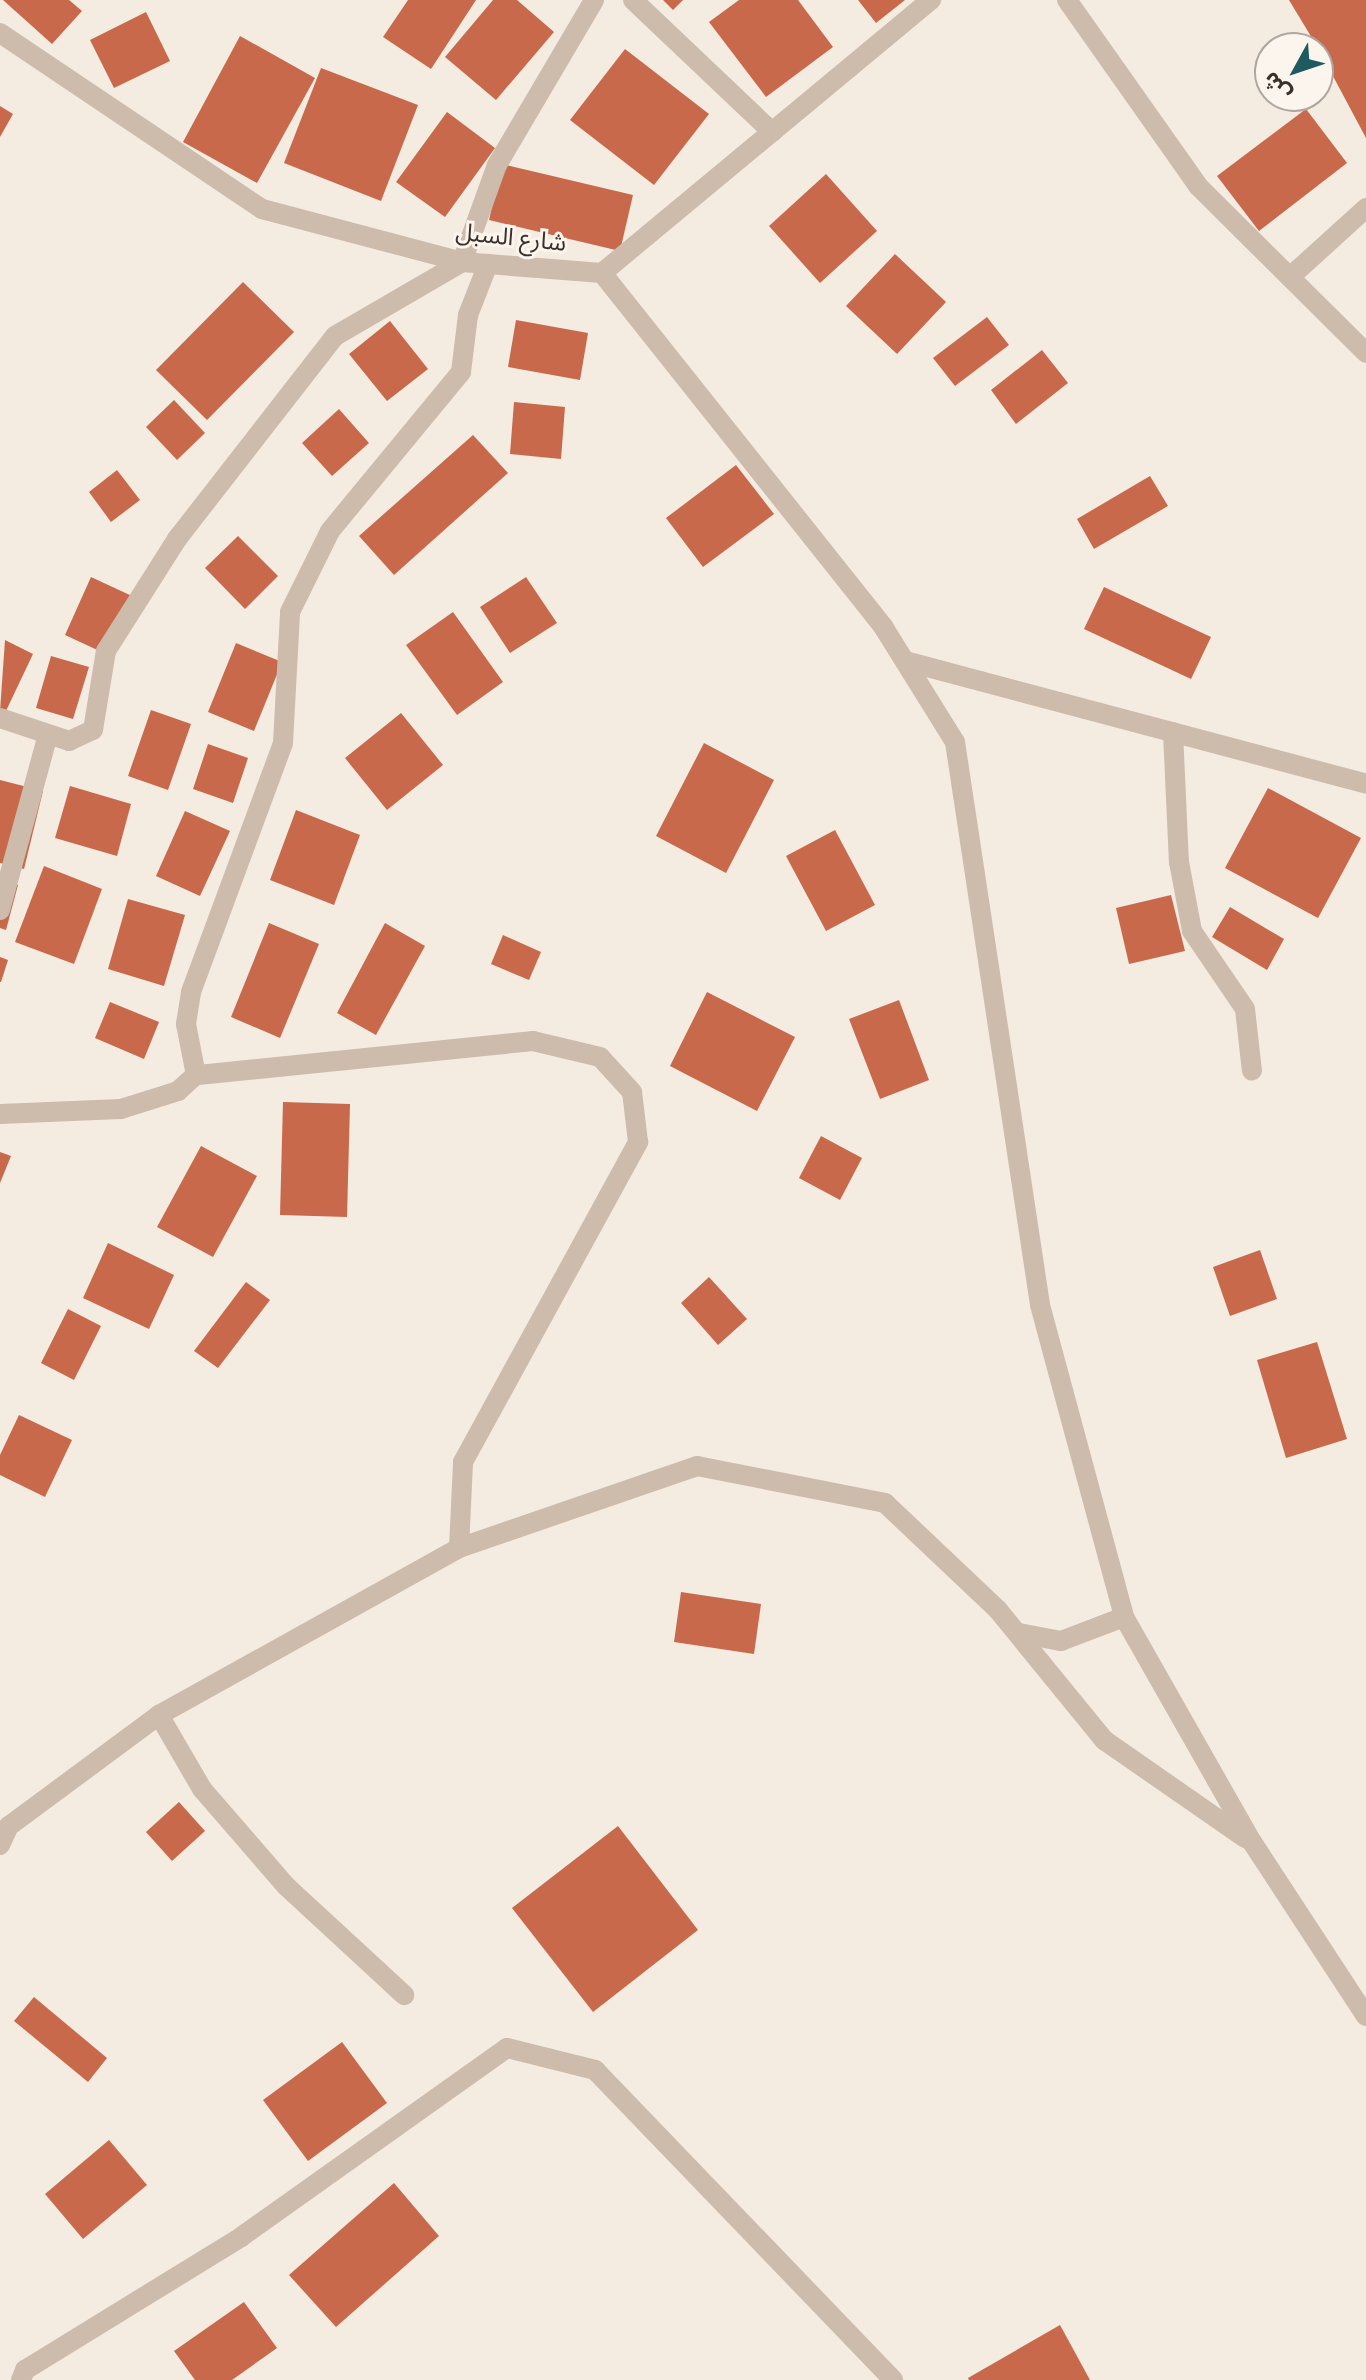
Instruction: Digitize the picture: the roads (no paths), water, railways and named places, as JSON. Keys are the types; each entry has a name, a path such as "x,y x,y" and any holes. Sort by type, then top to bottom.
{"street":[{"path":"0,718 48,734 82,740 93,730 106,651 177,539 335,336 462,262 497,165 594,0"},
{"path":"633,0 772,132"},
{"path":"931,0 602,273 905,661 955,742 1040,1305 1124,1617 1252,1842 1366,2016"},
{"path":"1067,0 1198,186 1366,353"},
{"name":"شارع السبل","path":"0,33 262,209 462,262 602,273"},
{"path":"1290,277 1366,208"},
{"path":"196,1075 186,1024 191,992 283,743 290,612 330,531 461,372 468,315 488,264"},
{"path":"905,661 1366,784"},
{"path":"1173,732 1179,862 1192,931 1245,1009 1252,1071"},
{"path":"0,910 48,734"},
{"path":"0,1114 121,1109 178,1091 196,1075 533,1041 600,1057 632,1092 638,1142 463,1462 459,1548"},
{"path":"0,1845 9,1826 159,1715 459,1548 697,1466 885,1503 1019,1633 1104,1740 1252,1842"},
{"path":"1019,1633 1061,1641 1124,1617"},
{"path":"159,1715 202,1789 286,1886 404,1995"},
{"path":"21,2380 25,2370 241,2237 507,2048 595,2070 893,2380"}]}
